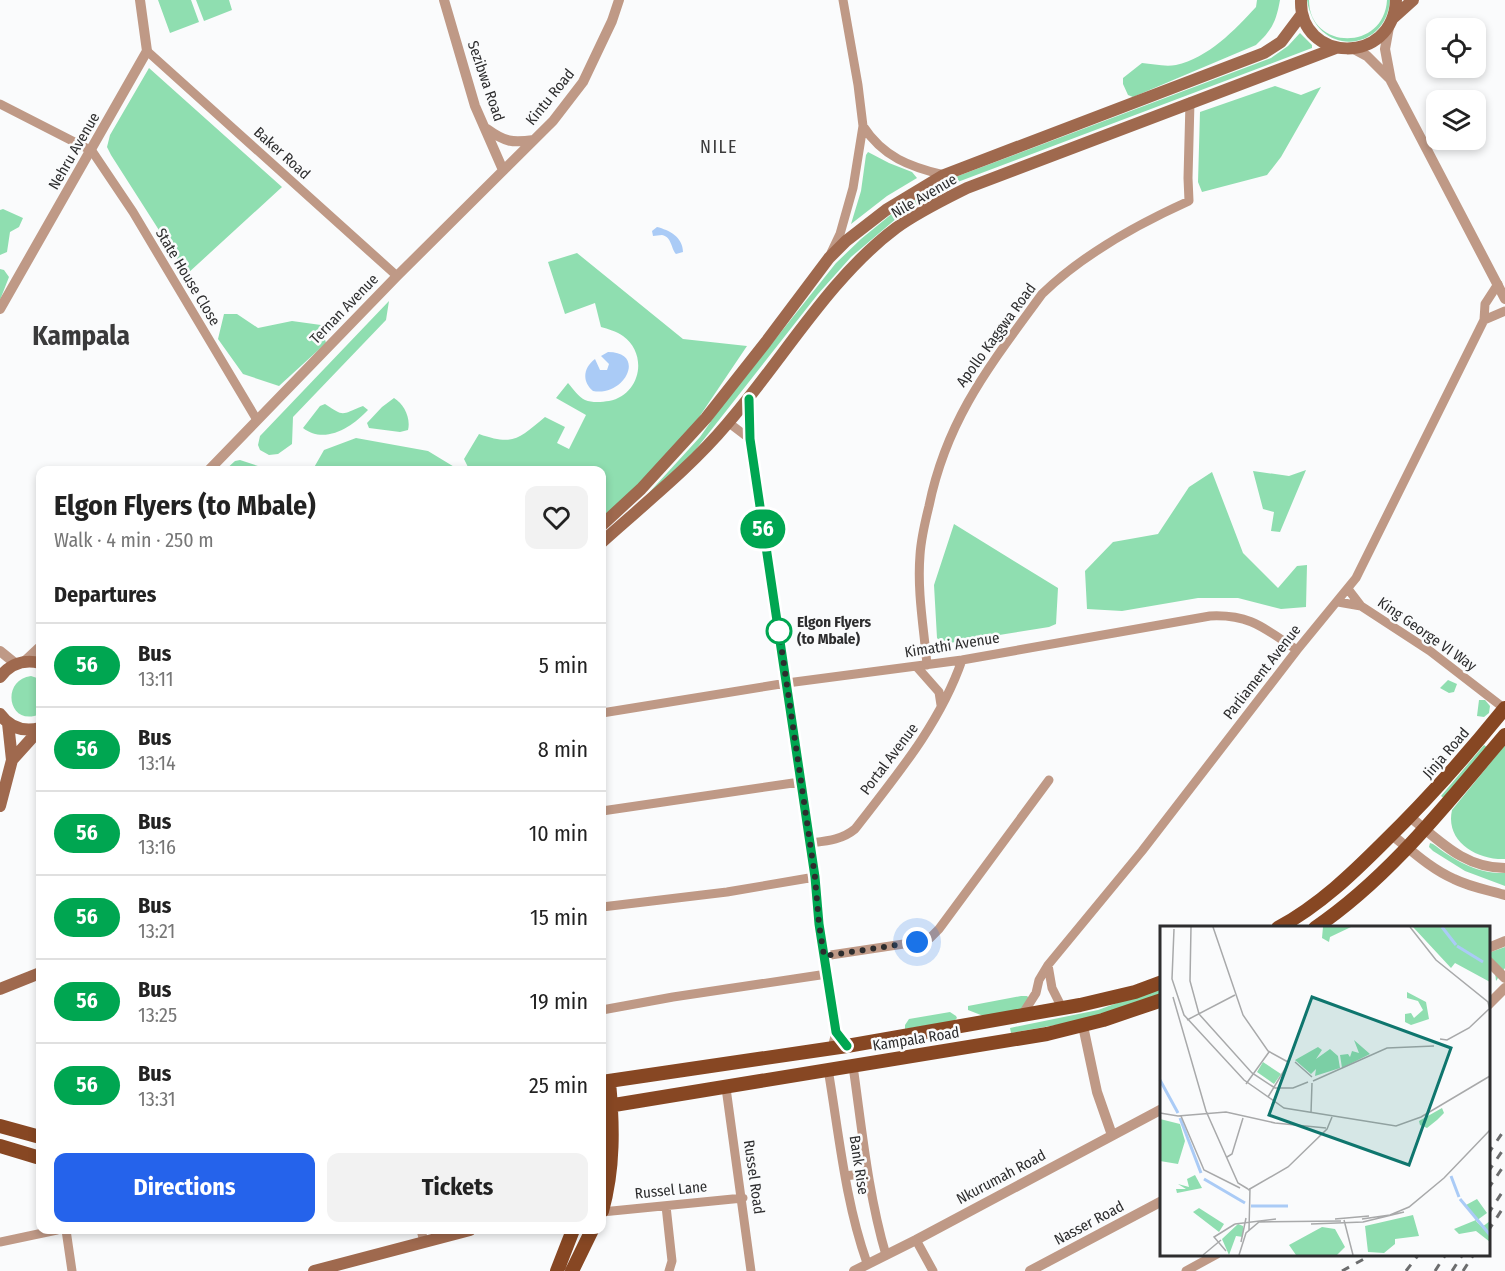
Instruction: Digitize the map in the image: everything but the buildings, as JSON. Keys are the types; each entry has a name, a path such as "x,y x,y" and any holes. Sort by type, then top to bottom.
{"main road":[{"path":"1301,0 1302,14 1312,33 1336,48 1354,49 1374,41 1413,0"},
{"path":"1391,23 1396,0"},
{"name":"Nile Avenue","path":"606,521 641,489 706,418 829,258 846,241 886,210 944,176 1254,58 1281,42 1302,14"},
{"name":"Nile Avenue","path":"606,538 703,452 749,399 844,277 895,229 926,209 967,188 1336,48"},
{"path":"1,671 21,662 36,663"},
{"name":"Jinja Road","path":"1392,835 1459,764 1505,708"},
{"path":"4,718 24,730 36,729"},
{"path":"0,806 12,760 4,718"},
{"path":"12,760 36,733"},
{"path":"1316,926 1360,892 1407,848 1505,735"},
{"path":"1280,926 1307,911 1332,892 1392,835"},
{"path":"0,988 36,974"},
{"name":"Kampala Road","path":"606,1082 847,1046 1062,1008 1117,996 1160,982"},
{"name":"Kampala Road","path":"606,1106 981,1046 1083,1026 1160,1000"},
{"path":"606,1106 611,1167 606,1192"},
{"path":"0,1126 36,1136"},
{"path":"0,1146 36,1157"},
{"path":"314,1271 422,1236 438,1234"},
{"path":"557,1271 571,1234"},
{"path":"572,1271 590,1234"}],"street":[{"path":"140,0 147,51"},
{"name":"Sezibwa Road","path":"444,0 475,106 503,170"},
{"name":"Kintu Road","path":"503,170 553,121 583,82 612,21 619,0"},
{"path":"829,258 840,234 853,188 863,126 843,0"},
{"path":"1391,23 1385,49 1391,81"},
{"path":"1354,49 1367,56 1391,81 1505,299"},
{"name":"Nehru Avenue","path":"0,309 147,51"},
{"name":"Baker Road","path":"147,51 397,276"},
{"name":"Apollo Kaggwa Road","path":"927,665 920,582 920,553 922,532 945,448 969,398 1042,294 1085,260 1147,220 1189,201 1190,102"},
{"path":"0,104 92,151"},
{"path":"863,126 879,147 890,155 913,166 944,176"},
{"path":"485,127 500,138 509,141 534,140"},
{"name":"State House Close","path":"92,151 133,213 257,420"},
{"name":"Ternan Avenue","path":"213,466 503,170"},
{"name":"Parliament Avenue","path":"1022,1015 1036,993 1039,980 1048,965 1148,843 1297,650 1356,578 1484,320 1485,304 1498,284"},
{"path":"1484,320 1505,311"},
{"path":"749,399 750,439 836,1032 832,1048"},
{"path":"729,423 750,439"},
{"name":"King George VI Way","path":"1348,589 1361,606 1430,651 1505,708"},
{"name":"King George VI Way","path":"1338,602 1361,606"},
{"name":"Kimathi Avenue","path":"606,712 787,683 962,660 1199,618 1234,616 1251,621 1297,650"},
{"path":"0,651 21,662 36,650"},
{"name":"Portal Avenue","path":"810,843 836,839 855,829 931,727 950,692 962,660"},
{"path":"916,666 939,692 942,705"},
{"path":"824,956 930,938 953,911 1049,780"},
{"path":"606,810 800,782"},
{"path":"1410,817 1451,852 1465,860 1485,867 1505,868"},
{"path":"1392,835 1426,863 1455,880 1505,895"},
{"path":"606,907 727,892 815,877"},
{"path":"1490,947 1505,941"},
{"path":"1490,963 1505,978"},
{"path":"1048,965 1052,988 1062,1008"},
{"path":"606,1009 827,974"},
{"path":"1490,1003 1505,988"},
{"path":"1083,1026 1097,1092 1112,1135"},
{"path":"836,1032 847,1046"},
{"name":"Bank Rise","path":"853,1066 868,1173 886,1255"},
{"name":"Bank Rise","path":"828,1069 854,1221 867,1263"},
{"name":"Russel Road","path":"726,1088 743,1198 751,1271"},
{"name":"Nkurumah Road","path":"854,1271 1160,1110"},
{"path":"845,1176 868,1173"},
{"name":"Russel Lane","path":"606,1212 743,1198"},
{"name":"Nasser Road","path":"1030,1271 1160,1202"},
{"path":"666,1206 672,1261 669,1271"},
{"path":"0,1242 38,1234"},
{"path":"67,1234 72,1271"},
{"path":"916,1240 933,1271"},
{"path":"1186,1271 1213,1256"}],"green space":[{"path":"158,0 191,0 199,22 170,33"},
{"path":"196,0 229,0 232,10 204,21"},
{"path":"1257,0 1280,0 1272,25 1256,45 1133,97 1128,95 1123,78 1142,63 1172,66 1210,50 1256,7"},
{"path":"1387,0 1390,0 1386,18 1377,31 1364,39 1350,42 1336,39 1323,32 1312,17 1321,28 1333,36 1347,38 1361,36 1374,29 1383,17"},
{"path":"1300,33 1312,45 1312,48 955,183 953,181 958,176 1271,58 1288,46"},
{"path":"149,68 282,187 187,274 107,147 110,135"},
{"path":"1275,86 1301,95 1321,87 1281,157 1267,175 1202,192 1198,182 1200,112"},
{"path":"868,152 912,172 917,178 887,196 851,224 861,191"},
{"path":"943,184 948,187 897,218 851,257 818,294 686,462 646,496 700,437 721,407 836,263 894,212"},
{"path":"3,209 23,218 19,227 10,232 7,252 0,255 0,210"},
{"path":"577,253 683,339 747,346 685,438 624,499 606,514 606,466 468,466 464,459 479,434 508,440 528,431 545,417 565,427 557,443 569,449 586,415 556,398 568,383 583,399 597,402 620,397 634,383 638,363 631,344 615,331 601,327 595,303 565,314 548,262"},
{"path":"0,269 4,270 9,277 0,300"},
{"path":"389,301 386,320 293,417 292,444 278,454 269,455 260,450 258,445 260,436"},
{"path":"224,314 237,314 258,328 292,321 321,325 326,343 279,386 243,374 218,339"},
{"path":"394,398 406,412 408,430 400,432 369,428 367,423"},
{"path":"325,404 340,413 363,406 368,410 338,432 320,435 303,428 320,406"},
{"path":"356,438 428,451 453,466 315,466 324,450"},
{"path":"240,460 258,466 230,466"},
{"path":"1306,470 1280,532 1271,531 1274,512 1263,509 1253,471 1289,476"},
{"path":"1212,472 1243,553 1278,588 1297,566 1307,565 1306,607 1281,609 1238,598 1198,598 1122,611 1087,609 1085,571 1113,542 1158,534 1189,487"},
{"path":"954,524 1058,588 1056,624 943,644 937,638 934,585"},
{"path":"31,676 36,678 36,715 29,717 21,715 12,702 12,693 21,679"},
{"path":"1448,680 1457,684 1454,692 1449,693 1440,688"},
{"path":"1479,700 1485,700 1490,706 1489,713 1484,717 1477,716"},
{"path":"1484,745 1488,748 1445,799 1441,796"},
{"path":"1505,745 1505,859 1484,856 1465,846 1453,831 1451,821 1452,810"},
{"path":"1430,843 1466,865 1485,871 1505,873 1505,886 1465,871 1433,851 1429,847"},
{"path":"1505,947 1505,968 1496,981 1490,960 1490,952"},
{"path":"1160,987 1160,994 1113,1012 1011,1033 1010,1028 1098,1010"},
{"path":"1027,996 1031,1000 1027,1010 986,1017 968,1010 968,1006"},
{"path":"950,1012 957,1018 954,1021 905,1029 909,1019"}],"water":[{"path":"657,227 678,238 683,252 676,254 665,236 653,236 652,231"},
{"path":"608,352 620,354 627,359 629,366 627,374 614,387 604,391 593,391 585,379 586,370 595,359 600,370 607,370 609,364 601,356"}],"railway":[{"path":"1490,1151 1505,1129"},
{"path":"1490,1169 1505,1147"},
{"path":"1490,1186 1505,1164"},
{"path":"1490,1211 1505,1188"},
{"path":"1490,1228 1505,1205"},
{"path":"1342,1271 1369,1256"},
{"path":"1406,1271 1417,1256"},
{"path":"1435,1271 1445,1256"},
{"path":"1452,1271 1462,1256"},
{"path":"1463,1271 1473,1256"}],"bus line":[{"name":"56","path":"749,399 750,439 815,877 819,924 836,1032 847,1046"}],"place":[{"name":"Elgon Flyers (to Mbale)","path":"779,631"}],"district":[{"name":"NILE","path":"719,147"},
{"name":"Kampala","path":"81,336"}],"route":[{"path":"779,631 815,877 824,956 917,942"}]}
